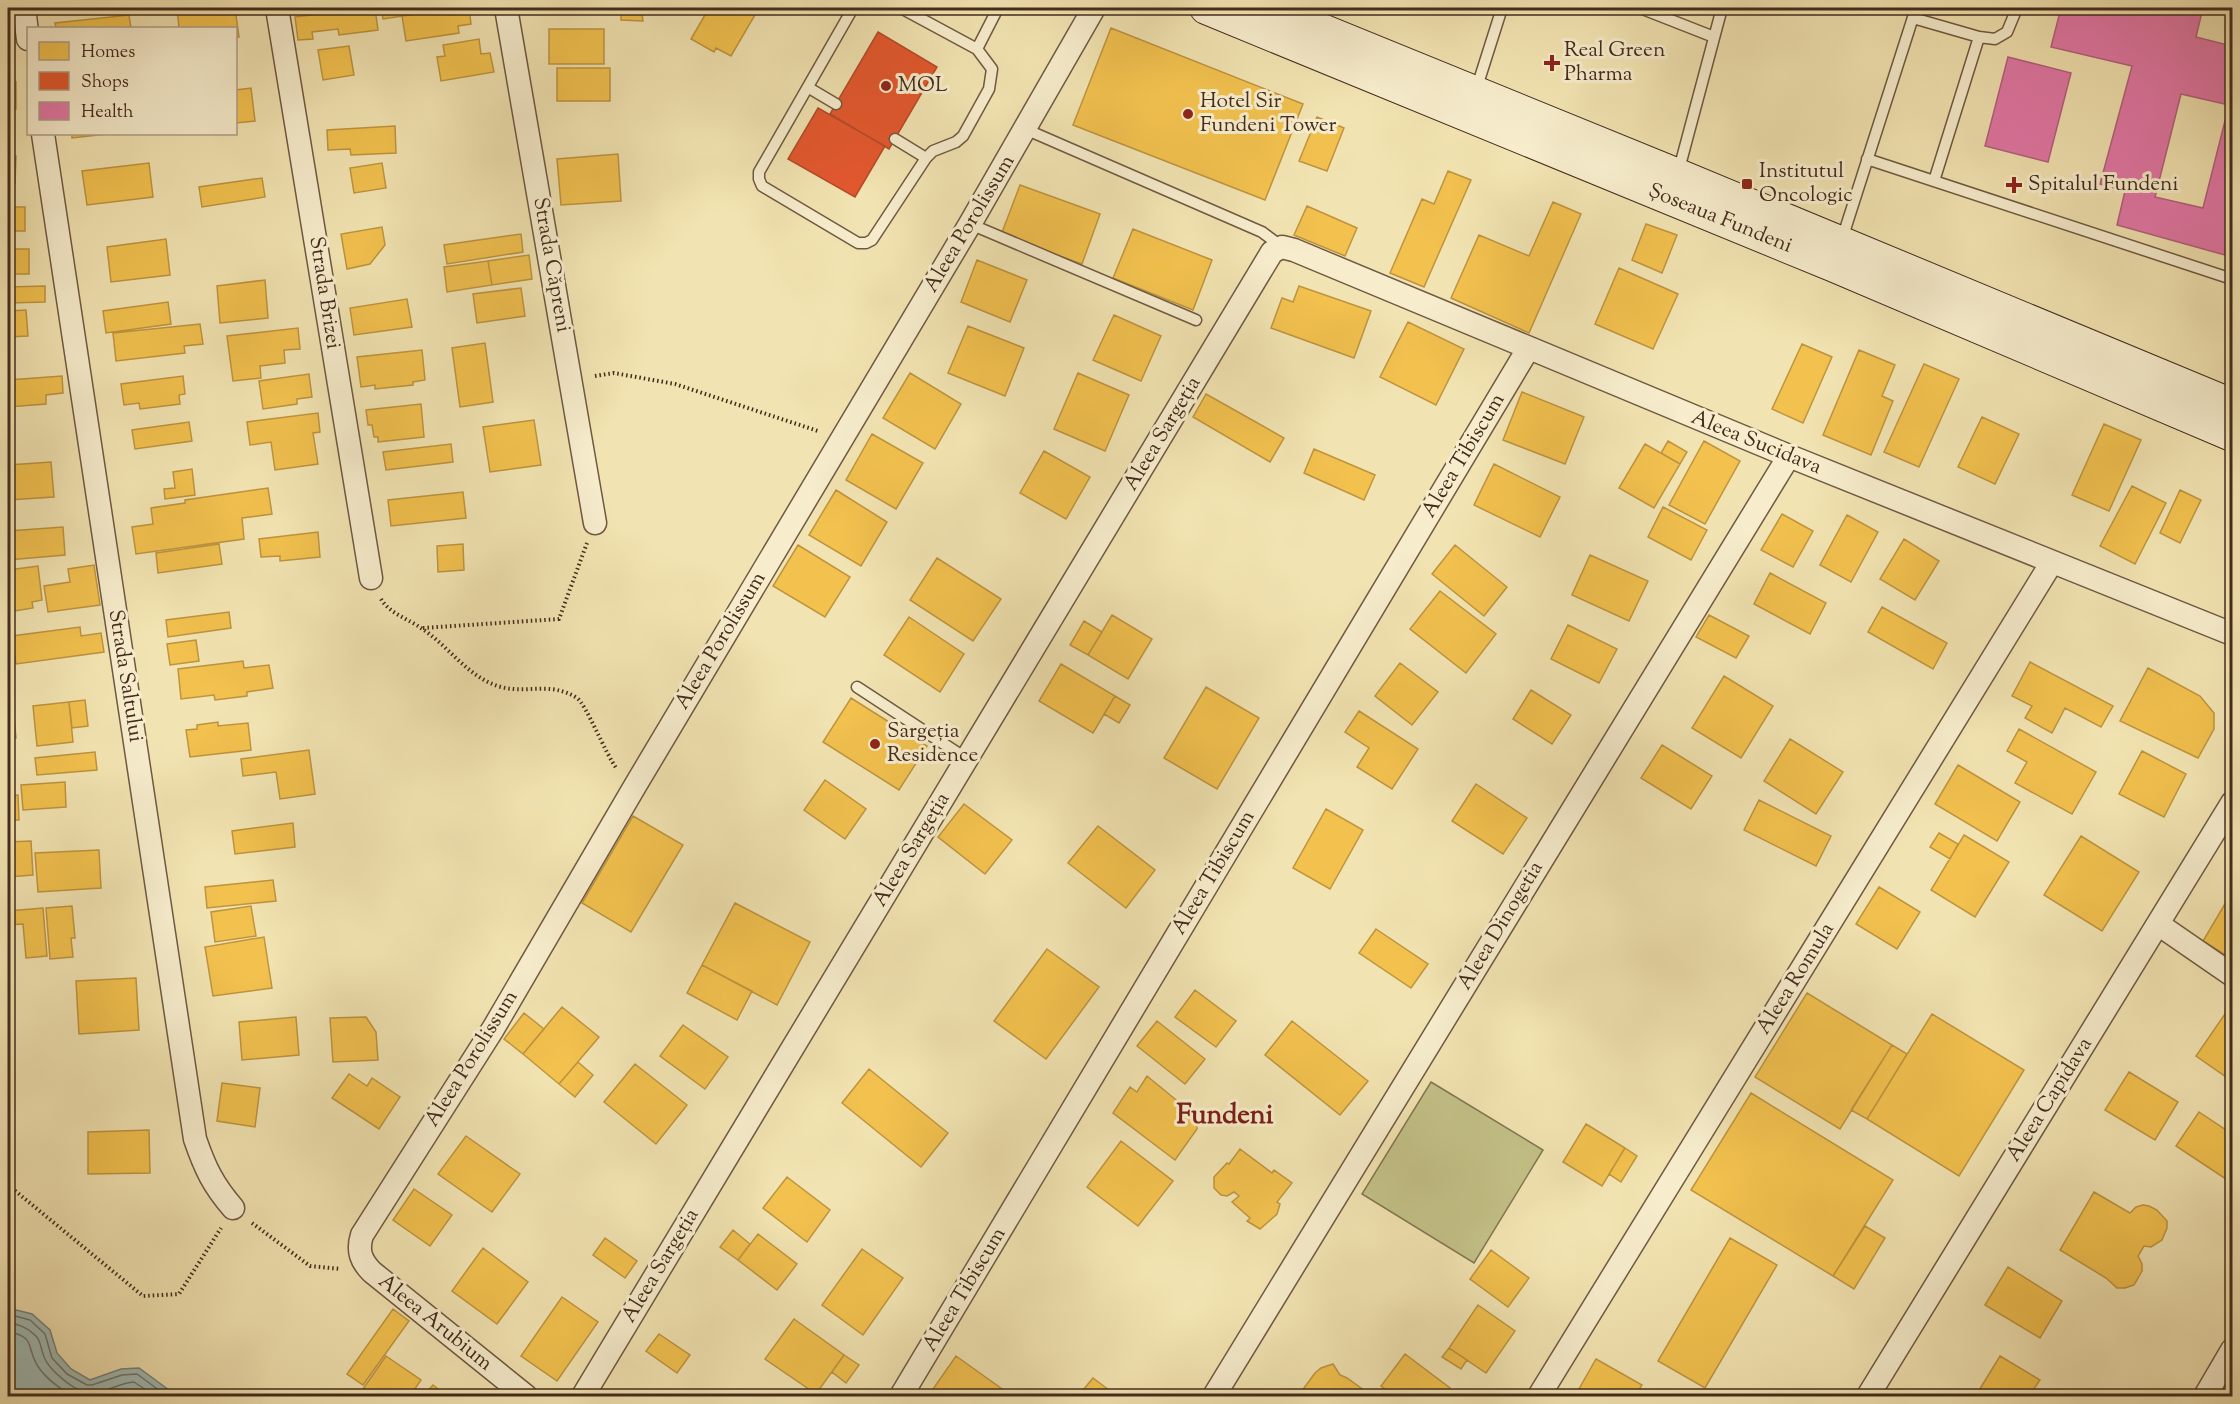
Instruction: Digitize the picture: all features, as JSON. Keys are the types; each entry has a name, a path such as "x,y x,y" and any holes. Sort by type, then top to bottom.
{"main road":[{"name":"Șoseaua Fundeni","path":"1206,8 1833,265 2232,435"},
{"name":"Șoseaua Fundeni","path":"1268,8 1841,242 2232,405"}],"street":[{"path":"24,8 27,31"},
{"name":"Strada Brizei","path":"277,8 371,578"},
{"name":"Strada Căpreni","path":"506,8 595,523"},
{"name":"Aleea Porolissum","path":"372,1272 364,1265 360,1255 359,1246 362,1235 493,1029 970,224 1094,8"},
{"name":"Strada Saltului","path":"43,135 195,1139 205,1169 217,1189 233,1208"},
{"name":"Aleea Sucidava","path":"1282,247 1789,456 2232,634"},
{"name":"Aleea Sargeția","path":"583,1396 1272,252 1282,247"},
{"name":"Aleea Tibiscum","path":"901,1396 1528,349"},
{"name":"Aleea Dinogetia","path":"1214,1396 1789,456"},
{"name":"Aleea Romula","path":"1539,1396 2052,562"},
{"name":"Aleea Capidava","path":"1868,1396 2232,803"},
{"path":"2158,924 2232,975"},
{"name":"Aleea Arubium","path":"372,1272 526,1396"},
{"path":"2205,1396 2232,1350"}],"lane":[{"path":"853,8 759,172 759,179 762,186 858,243 872,240 926,158 933,151 956,142 963,136 989,89 992,69 977,49 901,8"},
{"path":"977,49 998,8"},
{"path":"1475,93 1502,8"},
{"path":"1640,8 1714,37"},
{"path":"1678,175 1722,8"},
{"path":"1841,242 1914,13 1979,37 1995,39 2007,32 2017,8"},
{"path":"1934,181 1979,37"},
{"path":"809,88 836,104"},
{"path":"1025,129 1262,232 1282,247"},
{"path":"895,139 926,158"},
{"path":"1867,159 2232,279"},
{"path":"970,224 1196,320"},
{"path":"857,687 967,759"}],"path":[{"path":"571,380 614,373 675,384 842,438"},
{"path":"423,628 559,619 595,523"},
{"path":"371,578 383,603 423,628 468,669 489,683 513,689 547,688 563,691 580,700 612,763 635,786"},
{"path":"8,1185 143,1296 179,1294 233,1208 310,1266 372,1272"}],"shaded area":[{"path":"1431,1082 1543,1150 1474,1263 1362,1194"}],"water":[{"path":"8,1308 32,1314 50,1330 57,1353 71,1369 90,1380 121,1369 139,1368 177,1396 8,1396"}],"building: Homes":[{"path":"177,8 235,8 239,37 237,37 237,27 179,27"},
{"path":"375,8 378,30 339,35 338,29 312,32 313,39 298,40 295,17"},
{"path":"381,8 457,8 383,19"},
{"path":"469,8 471,24 458,26 459,33 406,41 402,16"},
{"path":"560,8 618,8 618,14 560,14"},
{"path":"621,8 641,8 643,21 621,20"},
{"path":"709,8 759,8 731,56 716,48 714,52 691,39"},
{"path":"129,15 131,27 56,27 55,23"},
{"name":"Hotel Sir Fundeni Tower","path":"1111,28 1303,104 1265,200 1073,125"},
{"path":"549,29 604,29 604,64 549,64"},
{"path":"479,39 481,54 490,53 494,72 441,81 437,57 445,56 443,45"},
{"path":"349,46 354,75 323,80 318,50"},
{"path":"557,68 610,68 610,101 557,101"},
{"path":"8,82 16,82 16,109 8,109"},
{"path":"251,88 255,121 237,123 237,90"},
{"path":"1317,117 1344,128 1327,171 1299,161"},
{"path":"395,126 396,153 351,155 350,149 328,150 327,130"},
{"path":"72,135 98,135 72,138"},
{"path":"618,154 621,201 561,205 557,159"},
{"path":"8,156 16,156 15,184 8,184"},
{"path":"149,163 153,197 87,205 82,171"},
{"path":"382,163 386,188 354,193 350,168"},
{"path":"1448,171 1471,180 1424,287 1390,273 1422,199 1434,204"},
{"path":"262,178 265,197 202,207 199,187"},
{"path":"1020,185 1100,214 1082,264 1001,235"},
{"path":"1553,202 1581,214 1529,333 1451,298 1479,235 1529,256"},
{"path":"1307,206 1357,228 1345,256 1294,235"},
{"path":"8,207 25,207 25,231 8,231"},
{"path":"1646,224 1677,235 1662,273 1632,260"},
{"path":"382,227 385,245 370,264 347,269 341,234"},
{"path":"1133,229 1212,260 1193,310 1113,278"},
{"path":"521,234 523,252 447,264 444,245"},
{"path":"166,239 170,275 111,282 107,247"},
{"path":"8,249 29,249 29,274 8,274"},
{"path":"529,255 532,279 492,285 488,261"},
{"path":"977,260 1027,280 1010,322 961,302"},
{"path":"488,261 492,285 447,292 444,267"},
{"path":"1619,268 1678,294 1653,349 1595,324"},
{"path":"265,280 268,318 220,323 217,286"},
{"path":"45,286 45,302 8,303 8,287"},
{"path":"1299,286 1371,311 1354,358 1271,328 1282,298 1293,302"},
{"path":"521,288 525,316 477,323 473,294"},
{"path":"407,299 412,327 354,335 350,308"},
{"path":"168,302 171,324 106,333 103,311"},
{"path":"26,310 28,336 8,337 8,311"},
{"path":"1114,315 1161,336 1141,381 1093,360"},
{"path":"1408,322 1464,349 1436,405 1380,377"},
{"path":"200,324 203,344 184,346 185,353 116,361 113,333"},
{"path":"968,326 1024,348 1005,396 948,373"},
{"path":"298,328 300,349 284,350 285,363 260,366 261,378 233,381 227,336"},
{"path":"485,343 493,402 460,407 452,348"},
{"path":"1802,344 1832,357 1803,423 1772,409"},
{"path":"422,350 425,380 413,382 413,385 375,389 375,385 361,387 357,357"},
{"path":"1859,350 1895,365 1882,396 1893,401 1871,455 1823,435"},
{"path":"1924,364 1959,379 1919,467 1884,452"},
{"path":"910,373 961,404 935,449 883,418"},
{"path":"1078,373 1129,395 1105,451 1054,429"},
{"path":"309,374 312,397 297,399 297,404 263,409 259,381"},
{"path":"62,376 63,393 46,395 46,404 8,407 8,380"},
{"path":"183,376 185,394 179,395 180,404 140,409 139,403 124,405 121,384"},
{"path":"1522,392 1584,417 1565,464 1503,440"},
{"path":"1206,394 1284,438 1270,462 1193,417"},
{"path":"421,404 424,437 378,442 378,437 374,437 372,425 368,425 366,410"},
{"path":"318,413 320,432 313,433 318,464 275,470 271,442 250,445 247,422"},
{"path":"1982,417 2019,434 1995,484 1958,467"},
{"path":"534,420 541,465 490,472 483,427"},
{"path":"189,422 192,441 135,449 132,430"},
{"path":"2104,424 2141,440 2109,511 2072,495"},
{"path":"872,434 923,463 896,509 846,480"},
{"path":"1668,441 1687,452 1680,464 1661,453"},
{"path":"1704,441 1740,461 1705,524 1669,505"},
{"path":"451,444 453,462 386,470 383,452"},
{"path":"1645,444 1680,464 1654,508 1619,488"},
{"path":"1314,449 1375,475 1364,500 1304,473"},
{"path":"1044,451 1090,477 1066,519 1020,493"},
{"path":"51,462 54,497 8,500 8,465"},
{"path":"1494,464 1560,497 1540,537 1474,505"},
{"path":"192,469 195,495 165,499 164,489 175,488 173,472"},
{"path":"2132,486 2166,503 2135,564 2100,546"},
{"path":"268,488 272,514 242,518 244,539 136,554 132,527 153,524 151,508 185,503 185,500"},
{"path":"836,490 887,522 861,566 809,535"},
{"path":"2180,490 2201,500 2180,543 2160,533"},
{"path":"463,492 466,518 391,526 388,500"},
{"path":"1663,507 1707,530 1691,560 1648,537"},
{"path":"1782,514 1813,531 1793,567 1761,550"},
{"path":"1847,515 1878,532 1851,582 1820,565"},
{"path":"63,527 65,555 8,560 8,531"},
{"path":"318,532 320,557 280,561 280,556 261,557 259,539"},
{"path":"1904,539 1939,561 1915,600 1880,579"},
{"path":"219,544 222,564 158,573 156,553"},
{"path":"463,544 464,570 438,572 437,546"},
{"path":"798,545 850,577 825,617 773,586"},
{"path":"1455,545 1507,587 1484,616 1432,574"},
{"path":"1590,555 1648,581 1629,621 1572,595"},
{"path":"937,558 1001,599 973,641 910,600"},
{"path":"94,565 100,605 48,612 44,586 70,582 68,569"},
{"path":"38,566 42,600 32,602 33,608 8,612 8,570"},
{"path":"1770,573 1826,603 1810,634 1754,604"},
{"path":"1440,591 1496,634 1466,673 1410,629"},
{"path":"1882,607 1947,643 1933,669 1868,632"},
{"path":"229,612 231,628 168,637 166,620"},
{"path":"1112,615 1152,639 1128,679 1088,655"},
{"path":"1709,615 1749,636 1736,658 1696,637"},
{"path":"909,617 964,654 940,692 884,655"},
{"path":"1084,621 1102,632 1088,655 1070,645"},
{"path":"1568,625 1617,649 1599,683 1551,659"},
{"path":"80,627 81,636 101,633 104,652 16,664 12,636"},
{"path":"196,640 199,661 170,665 167,644"},
{"path":"243,661 244,668 269,665 273,688 247,692 247,696 215,700 214,695 181,699 178,669"},
{"path":"2030,662 2113,706 2101,727 2065,708 2052,733 2025,718 2032,706 2012,696"},
{"path":"1400,663 1438,692 1412,725 1375,696"},
{"path":"1061,664 1115,696 1093,733 1039,701"},
{"path":"2148,668 2200,696 2214,713 2214,729 2198,758 2120,721"},
{"path":"1724,676 1773,706 1741,758 1692,728"},
{"path":"1206,687 1259,718 1217,789 1164,758"},
{"path":"1531,690 1571,715 1552,744 1513,719"},
{"path":"1115,696 1130,705 1119,723 1104,714"},
{"name":"Sargeția Residence","path":"851,698 927,746 899,790 823,742"},
{"path":"85,700 88,726 72,728 69,702"},
{"path":"69,702 73,742 37,746 33,706"},
{"path":"1359,711 1418,749 1392,789 1357,767 1369,748 1345,732"},
{"path":"14,717 16,738 8,739 8,718"},
{"path":"218,722 218,726 248,723 251,750 190,757 186,730 197,729 197,725"},
{"path":"2019,729 2096,772 2072,814 2015,783 2027,762 2007,751"},
{"path":"1790,739 1843,772 1816,814 1764,781"},
{"path":"1662,745 1712,776 1691,809 1641,778"},
{"path":"309,750 315,794 280,799 276,772 243,776 241,759"},
{"path":"2142,751 2186,774 2164,817 2119,794"},
{"path":"95,752 97,770 37,775 35,758"},
{"path":"1958,765 2020,802 1997,841 1935,804"},
{"path":"13,770 14,792 8,792 8,771"},
{"path":"825,780 866,809 845,839 804,810"},
{"path":"65,782 66,807 23,810 21,785"},
{"path":"1476,784 1527,818 1503,854 1452,821"},
{"path":"18,795 19,820 8,820 8,796"},
{"path":"1759,800 1831,836 1816,866 1744,830"},
{"path":"964,804 1012,840 985,874 938,837"},
{"path":"1326,809 1363,830 1330,889 1293,868"},
{"path":"633,816 683,845 631,932 582,903"},
{"path":"293,823 295,847 235,854 232,831"},
{"path":"1098,826 1155,870 1126,908 1068,863"},
{"path":"1939,833 1958,844 1950,859 1930,847"},
{"path":"1964,835 2009,862 1975,917 1931,890"},
{"path":"2081,836 2139,872 2102,931 2044,895"},
{"path":"31,841 33,875 8,877 8,842"},
{"path":"99,850 101,888 38,892 35,853"},
{"path":"273,880 276,901 207,908 205,887"},
{"path":"1879,887 1920,912 1897,949 1856,924"},
{"path":"2229,897 2232,899 2232,959 2203,941"},
{"path":"735,903 810,942 777,1005 702,965"},
{"path":"72,906 75,938 71,938 73,957 50,959 46,908"},
{"path":"251,906 256,936 215,942 211,912"},
{"path":"43,908 47,956 26,958 23,924 8,925 8,911"},
{"path":"1376,929 1428,964 1411,988 1359,953"},
{"path":"264,937 272,988 213,996 205,947"},
{"path":"1047,949 1099,987 1046,1059 994,1021"},
{"path":"702,965 752,991 737,1020 687,993"},
{"path":"136,978 139,1030 79,1034 76,981"},
{"path":"1195,990 1236,1021 1216,1047 1175,1017"},
{"path":"1807,993 1892,1045 1840,1129 1755,1077"},
{"path":"562,1007 599,1037 559,1084 523,1054"},
{"path":"2227,1011 2232,1015 2232,1081 2196,1056"},
{"path":"524,1013 544,1029 523,1054 504,1039"},
{"path":"1932,1014 2024,1070 1959,1176 1867,1119"},
{"path":"296,1017 299,1055 242,1060 239,1022"},
{"path":"366,1017 376,1032 378,1060 333,1062 330,1018"},
{"path":"1157,1021 1205,1059 1185,1084 1137,1046"},
{"path":"1292,1021 1368,1081 1340,1115 1265,1055"},
{"path":"683,1025 728,1057 705,1089 660,1056"},
{"path":"1892,1045 1907,1054 1867,1119 1851,1110"},
{"path":"578,1062 593,1075 575,1097 559,1084"},
{"path":"635,1064 687,1105 656,1144 604,1102"},
{"path":"869,1069 948,1133 921,1167 842,1103"},
{"path":"2129,1072 2178,1102 2155,1140 2105,1110"},
{"path":"349,1074 367,1086 372,1078 400,1097 379,1129 332,1098"},
{"path":"1147,1076 1197,1117 1197,1129 1175,1160 1113,1113 1130,1087 1137,1092"},
{"path":"222,1083 260,1088 255,1127 217,1121"},
{"path":"1751,1093 1893,1180 1833,1276 1691,1190"},
{"path":"2199,1112 2232,1134 2232,1183 2176,1146"},
{"path":"1586,1124 1625,1148 1602,1186 1563,1162"},
{"path":"149,1130 150,1173 88,1174 88,1132"},
{"path":"466,1136 520,1174 492,1212 438,1174"},
{"path":"1121,1141 1173,1181 1138,1226 1087,1187"},
{"path":"1625,1148 1637,1156 1621,1182 1609,1174"},
{"path":"1240,1149 1272,1173 1274,1170 1292,1183 1277,1202 1280,1204 1277,1214 1260,1229 1247,1221 1250,1218 1232,1202 1239,1196 1234,1192 1227,1196 1221,1195 1214,1188 1214,1177 1227,1163 1229,1164"},
{"path":"787,1177 830,1210 807,1242 763,1208"},
{"path":"414,1189 452,1215 430,1246 393,1220"},
{"path":"2094,1192 2130,1213 2136,1207 2149,1206 2157,1210 2167,1221 2162,1240 2151,1247 2144,1246 2138,1256 2142,1264 2142,1271 2134,1285 2117,1288 2106,1278 2060,1250"},
{"path":"1865,1226 1885,1238 1854,1289 1833,1276"},
{"path":"733,1230 750,1244 738,1260 720,1247"},
{"path":"758,1234 797,1264 777,1290 738,1260"},
{"path":"605,1238 637,1261 625,1278 593,1255"},
{"path":"1730,1238 1777,1265 1705,1388 1658,1361"},
{"path":"483,1248 528,1282 497,1324 452,1291"},
{"path":"862,1249 903,1278 863,1335 822,1305"},
{"path":"1491,1250 1529,1278 1508,1307 1470,1279"},
{"path":"2008,1267 2062,1301 2040,1338 1985,1305"},
{"path":"562,1297 598,1322 557,1381 521,1356"},
{"path":"1478,1305 1515,1331 1486,1373 1449,1348"},
{"path":"393,1309 409,1321 363,1385 347,1374"},
{"path":"794,1319 844,1355 816,1394 765,1359"},
{"path":"659,1334 690,1355 677,1373 646,1351"},
{"path":"1449,1348 1467,1360 1461,1369 1442,1357"},
{"path":"1405,1354 1450,1388 1444,1396 1395,1396 1381,1386"},
{"path":"844,1355 859,1365 846,1383 832,1372"},
{"path":"386,1356 421,1380 410,1396 358,1396"},
{"path":"956,1356 1012,1396 943,1396 933,1389"},
{"path":"2000,1356 2040,1380 2029,1396 1986,1396 1978,1392"},
{"path":"1596,1359 1642,1385 1635,1396 1575,1396"},
{"path":"1333,1364 1340,1375 1372,1396 1298,1396 1315,1373"},
{"path":"1093,1378 1117,1396 1078,1396"},
{"path":"433,1385 447,1396 423,1396"}],"building: Shops":[{"name":"MOL","path":"878,32 937,67 889,149 830,114"},
{"path":"818,108 885,146 855,197 788,159"}],"building: Health":[{"path":"2061,8 2125,8 2145,12 2146,8 2203,8 2196,37 2232,46 2232,257 2117,225 2125,191 2100,184 2132,66 2051,47","holes":["2181,94 2229,105 2203,208 2155,197"]},
{"path":"2008,57 2071,73 2048,162 1985,146"}],"place":[{"name":"Real Green Pharma","path":"1552,63"},
{"name":"MOL","path":"886,86"},
{"name":"Hotel Sir Fundeni Tower","path":"1188,114"},
{"name":"Institutul Oncologic","path":"1747,184"},
{"name":"Spitalul Fundeni","path":"2014,185"},
{"name":"Sargeția Residence","path":"875,744"}],"district":[{"name":"Fundeni","path":"1225,1116"}]}
